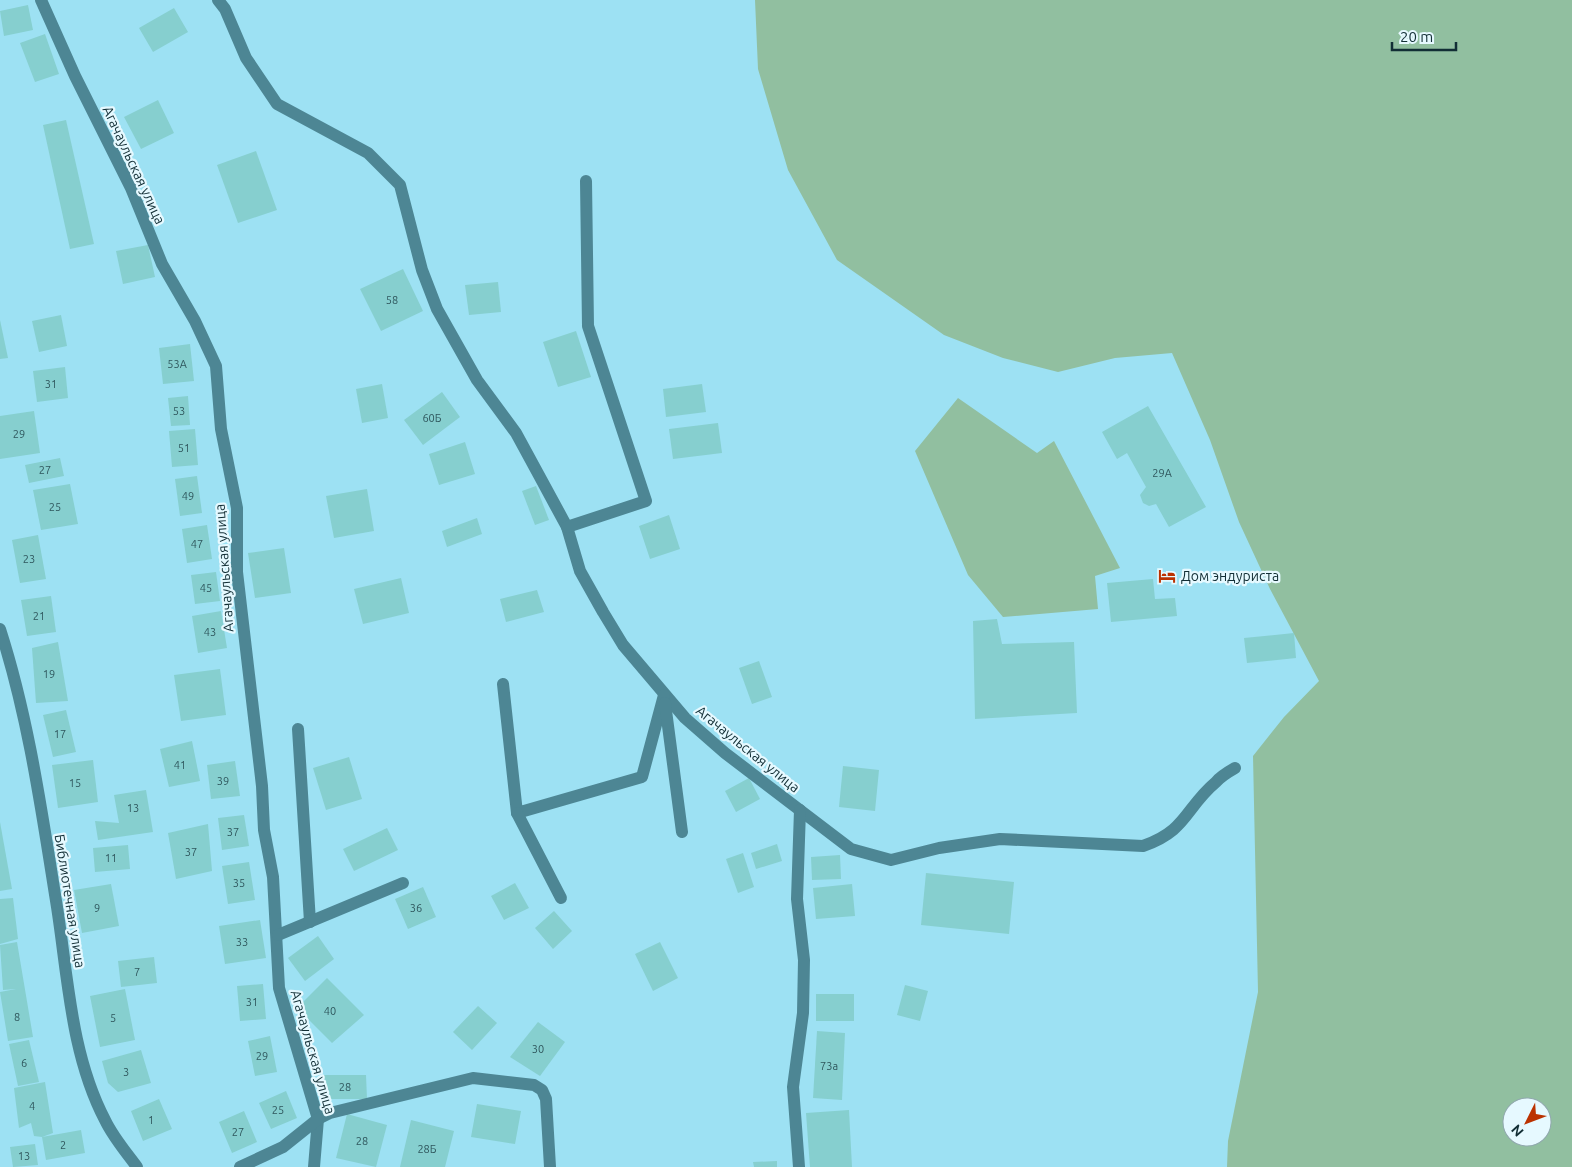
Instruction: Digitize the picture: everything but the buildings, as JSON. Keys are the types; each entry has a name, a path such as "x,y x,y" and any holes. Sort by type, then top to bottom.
{"street":[{"name":"Агачаульская улица","path":"42,0 75,76 131,188 162,264 195,321 216,366 221,429 237,508 238,572 262,786 264,830 273,877 278,935 279,988 318,1119 314,1167"},
{"name":"Агачаульская улица","path":"218,0 225,9 246,58 277,104 368,153 400,186 422,270 437,310 477,380 516,433 567,527 580,571 602,612 623,645 685,718 725,753 852,850 891,860 939,848 1000,840 1143,846 1160,840 1178,828 1215,782 1235,768"},
{"path":"567,527 646,501 588,326 586,180"},
{"name":"Библиотечная улица","path":"0,628 10,659 29,744 73,1015 85,1068 94,1096 106,1122 137,1167"},
{"path":"503,684 517,813 561,898"},
{"path":"517,813 642,777 664,695"},
{"path":"664,695 682,832"},
{"path":"298,729 310,922"},
{"path":"799,1167 793,1087 803,1013 804,960 797,899 800,810"},
{"path":"278,935 403,883"},
{"path":"240,1167 283,1147 318,1119 330,1113 355,1105 473,1078 534,1085 542,1090 546,1099 550,1167"}],"green space":[{"path":"755,0 1572,0 1572,1167 1227,1167 1228,1141 1258,992 1253,756 1284,717 1319,681 1270,589 1239,522 1210,440 1172,353 1115,358 1058,372 1003,358 944,335 837,260 788,170 758,69"},
{"path":"958,398 1037,453 1054,441 1120,568 1095,576 1098,609 1003,617 968,575 915,451"}],"place":[{"name":"Дом эндуриста","path":"1167,576"}]}
